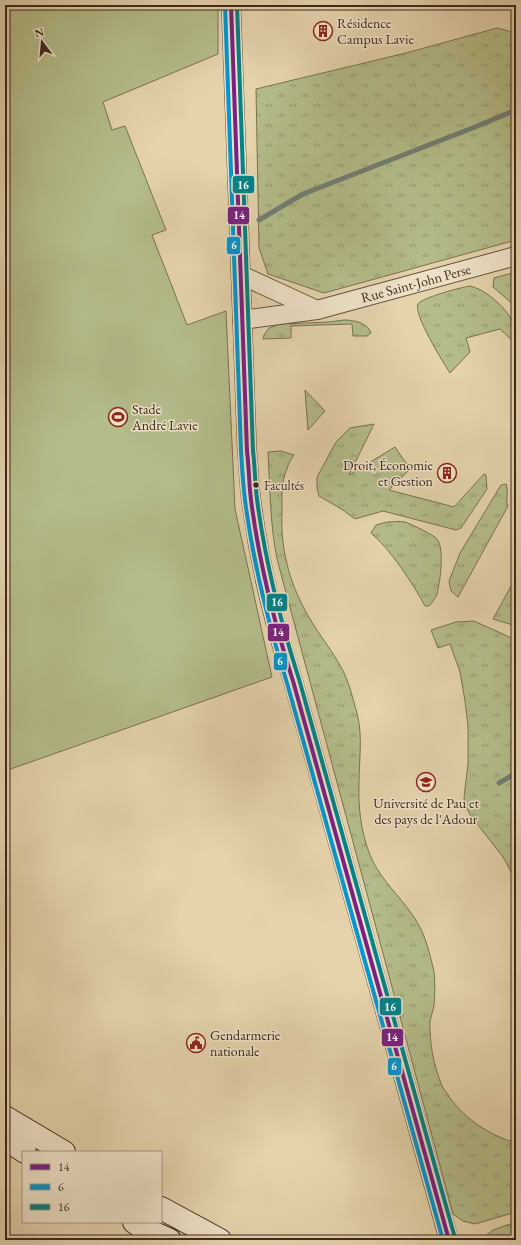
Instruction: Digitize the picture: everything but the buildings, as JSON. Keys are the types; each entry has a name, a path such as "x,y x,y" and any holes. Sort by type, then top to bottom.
{"main road":[{"path":"5,1117 62,1151"},
{"path":"5,1139 23,1151"},
{"path":"162,1209 220,1240"},
{"path":"135,1223 170,1240"}],"street":[{"path":"231,5 242,320 251,505 266,586 449,1240"},
{"name":"Rue Saint-John Perse","path":"242,320 317,310 516,256"},
{"path":"241,274 317,310"}],"green space":[{"name":"Stade André Lavie","path":"5,5 218,5 218,54 103,102 112,130 125,126 166,230 152,235 187,325 226,311 235,509 272,677 5,771"},
{"path":"497,28 516,33 516,240 324,293 268,274 259,248 256,89 406,53"},
{"path":"516,272 516,309 514,305 493,287 494,278"},
{"path":"470,286 487,294 505,310 512,321 516,341 514,342 500,329 466,338 470,352 450,373 435,349 424,327 420,317 418,304 434,296"},
{"path":"344,320 356,321 364,324 371,333 367,336 353,336 352,324 291,326 291,338 263,339 269,328 280,324"},
{"path":"305,390 325,411 308,430"},
{"path":"374,424 349,475 395,447 410,469 389,490 454,507 484,474 486,475 487,489 461,528 456,530 383,511 355,519 319,496 317,477 336,442 350,428"},
{"path":"281,451 294,455 285,474 282,489 283,541 288,570 305,611 341,667 357,713 360,730 360,810 364,837 370,855 383,877 415,919 426,942 434,972 435,998 430,1021 430,1037 434,1063 439,1079 450,1098 471,1120 497,1136 516,1143 516,1212 475,1224 463,1221 453,1214 277,559 272,519 268,452"},
{"path":"506,484 508,506 458,597 451,591 449,581 460,553 501,485"},
{"path":"387,522 408,523 437,539 441,550 441,566 437,594 429,606 425,606 401,567 379,540 371,533 376,525"},
{"path":"516,577 516,626 493,619"},
{"path":"474,621 516,640 516,881 503,857 471,816 466,807 464,798 468,764 468,726 460,672 450,644 438,648 431,630 456,622"},
{"path":"516,1092 516,1116 511,1104"},
{"path":"516,1222 516,1240 480,1240 493,1230"}],"waterway":[{"path":"259,220 303,194 516,110"},
{"path":"499,783 516,773"}],"transit line":[{"name":"6","path":"225,5 241,451 245,500 252,546 274,638 443,1240"},
{"name":"14","path":"231,5 247,451 251,500 258,546 280,637 449,1240"},
{"name":"16","path":"237,5 253,451 257,499 264,545 286,635 455,1238"}],"place":[{"name":"Résidence Campus Lavie","path":"323,31"},
{"name":"Stade André Lavie","path":"118,417"},
{"name":"Droit, Économie et Gestion","path":"447,473"},
{"name":"Facultés","path":"256,485"},
{"name":"Université de Pau et des pays de l'Adour","path":"426,782"},
{"name":"Gendarmerie nationale","path":"196,1043"}]}
